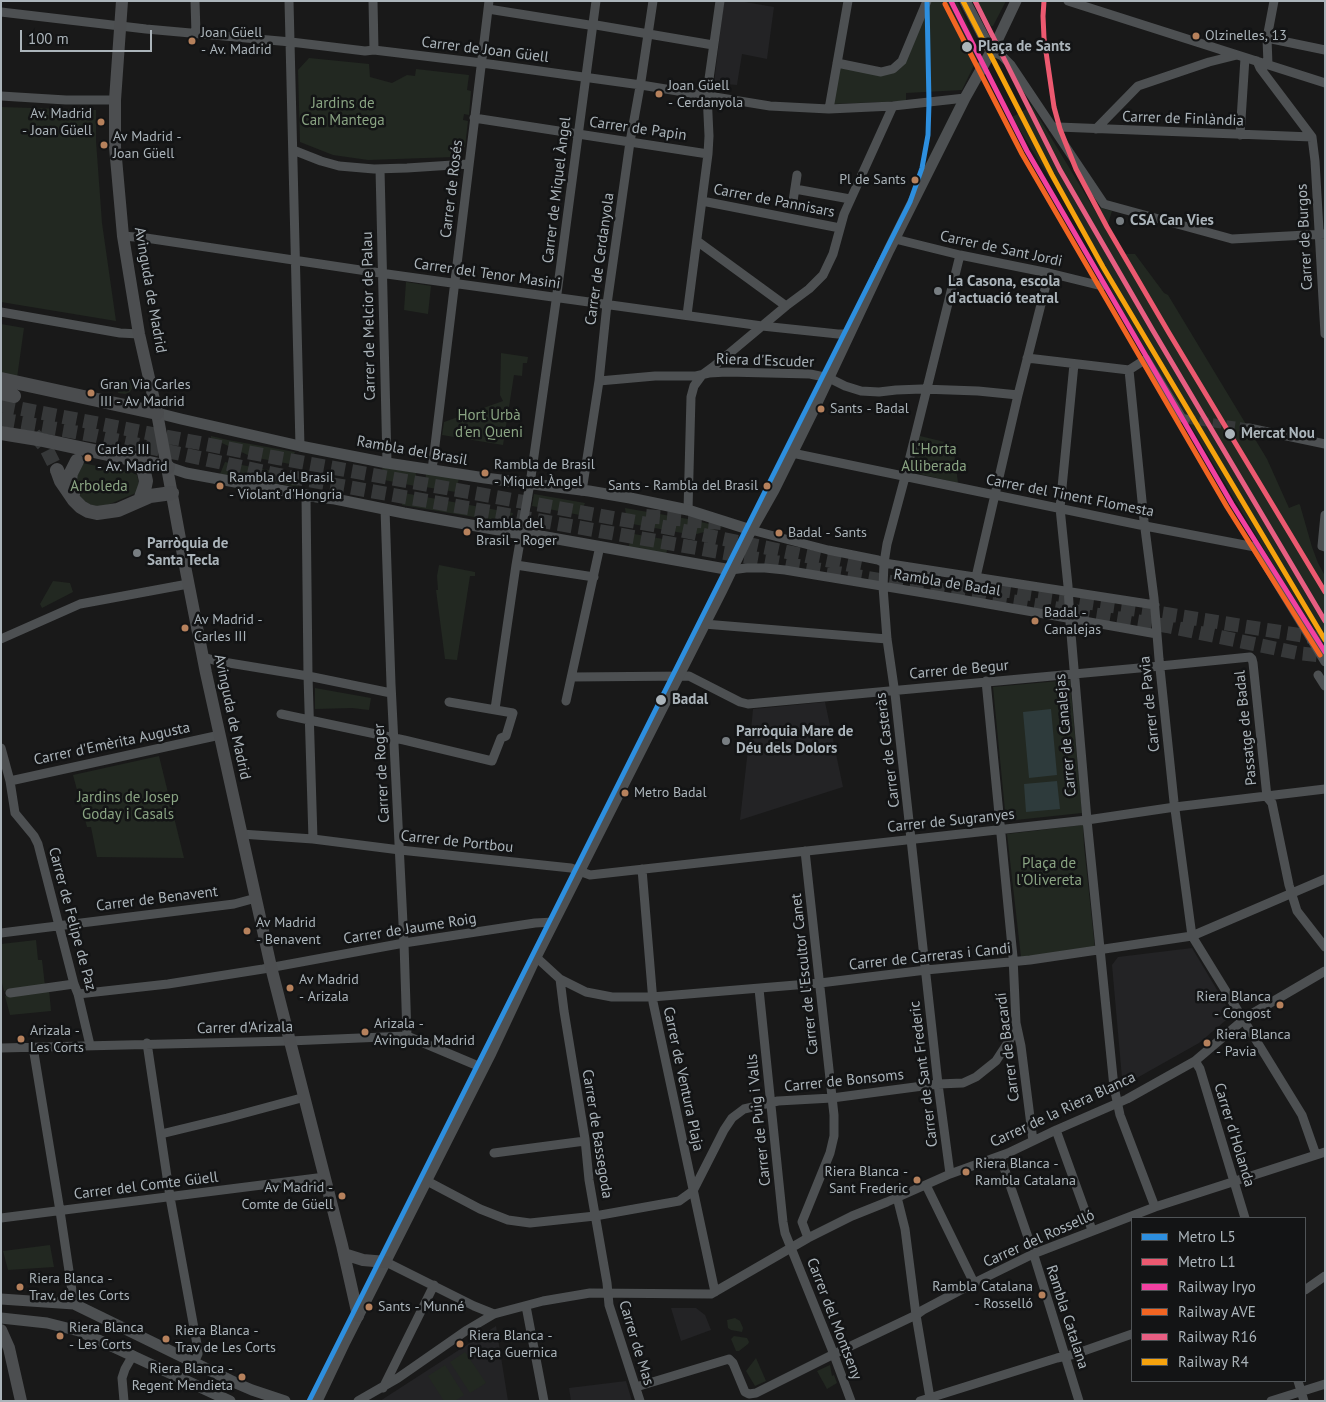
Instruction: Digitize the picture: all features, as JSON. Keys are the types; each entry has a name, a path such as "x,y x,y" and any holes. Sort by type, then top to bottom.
{"main road":[{"name":"Avinguda de Madrid","path":"122,1 115,100 115,147 123,236 139,334 168,468 188,584 241,834 271,967 325,1177 358,1316"},
{"path":"1,379 157,413"},
{"path":"1,433 38,439 168,468"},
{"path":"138,460 146,481 140,500"},
{"path":"74,500 70,480 77,461"},
{"path":"57,470 61,481 74,500 88,511 97,513 118,510 156,494 172,494"},
{"path":"344,1254 363,1260 386,1262"},
{"path":"1,1330 7,1342 20,1401"}],"street":[{"path":"195,1 196,34"},
{"path":"289,1 300,446"},
{"path":"373,1 374,50"},
{"name":"Carrer de Miquel Àngel","path":"495,709 557,298 596,1"},
{"name":"Carrer de Cerdanyola","path":"582,491 599,381 607,304 630,142 653,1"},
{"path":"687,316 708,154 707,95 720,1"},
{"path":"829,109 848,1"},
{"path":"837,63 881,72 893,69 902,61 927,1"},
{"path":"965,1 991,51 1002,56 1011,65 1064,147 1075,160 1104,204 1232,239 1322,234"},
{"path":"317,1401 483,1068 536,957 751,530 774,490 895,239 965,98 1016,1"},
{"path":"1068,1 1325,83"},
{"path":"1268,65 1267,38 1274,1"},
{"path":"489,5 589,25 714,45"},
{"name":"Carrer de Rosés","path":"432,470 489,5"},
{"name":"Carrer de Joan Güell","path":"1,12 196,34 291,42 365,51 374,50 482,63 707,95 766,106 829,109 893,106 965,98"},
{"path":"1267,38 1325,50"},
{"path":"1096,129 1138,86 1209,62 1241,56"},
{"path":"1240,135 1241,56"},
{"path":"1256,61 1312,137"},
{"path":"1,96 61,100 115,100"},
{"path":"688,510 692,391 697,380 809,289 822,275 831,260 850,199 893,106"},
{"name":"Carrer de Papin","path":"474,118 708,154"},
{"name":"Carrer de Finlàndia","path":"1052,128 1312,137"},
{"name":"Carrer de Burgos","path":"1312,137 1322,234 1325,334"},
{"path":"293,150 339,166 380,169 468,164"},
{"name":"Carrer de Melcior de Palau","path":"380,169 387,462"},
{"path":"793,201 797,176"},
{"path":"795,189 850,199"},
{"name":"Carrer de Pannisars","path":"702,201 840,228"},
{"name":"Carrer del Tenor Masini","path":"123,236 687,316 762,326 849,334"},
{"name":"Carrer de Sant Jordi","path":"895,239 1102,286"},
{"path":"697,241 786,306"},
{"name":"Carrer de Casteràs","path":"926,970 895,690 887,640 883,587 884,562 960,255"},
{"path":"976,577 1018,395 1049,273"},
{"path":"1,312 120,333 139,334"},
{"path":"1028,358 1129,370 1146,359 1182,418 1186,419"},
{"name":"Carrer de Canalejas","path":"1074,364 1060,508 1087,820 1114,1087 1118,1104 1155,1206"},
{"name":"Carrer de Pavia","path":"1129,370 1175,808 1192,936 1302,1115 1320,1154"},
{"name":"Riera d'Escuder","path":"599,381 655,376 696,376 727,372 810,374 829,378 860,391 879,392 927,389 1018,395"},
{"name":"Rambla del Brasil","path":"157,413 300,446 387,462 530,485 630,498 688,510 751,530"},
{"path":"1249,428 1325,444"},
{"name":"Carrer del Tinent Flomesta","path":"792,453 1255,547 1325,662"},
{"path":"168,468 186,473 521,534 600,546 731,570"},
{"path":"306,495 308,676 313,840"},
{"name":"Carrer de Roger","path":"385,509 391,693 400,850 407,1036"},
{"path":"1323,547 1325,515"},
{"name":"Rambla de Badal","path":"751,530 884,562 1155,605"},
{"path":"566,701 600,546"},
{"path":"516,565 594,577"},
{"name":"Rambla de Badal","path":"731,570 764,568 1157,634"},
{"path":"1,639 80,604 188,584"},
{"path":"704,624 887,640"},
{"path":"203,657 391,693"},
{"name":"Carrer de Begur","path":"572,677 690,676 744,703 1250,657"},
{"name":"Passatge de Badal","path":"1250,657 1253,663 1267,797 1272,803 1291,893 1297,911 1325,947"},
{"path":"1318,674 1325,686"},
{"name":"Carrer de Bacardí","path":"986,681 1013,961 1016,1023 1021,1046 1032,1141"},
{"path":"281,714 492,761 501,738 506,736 513,714 495,709 449,702"},
{"name":"Carrer d'Emèrita Augusta","path":"10,780 220,735"},
{"name":"Carrer de Felipe de Paz","path":"1,748 10,780 15,813 34,836 38,844 90,1045"},
{"name":"Carrer de Sugranyes","path":"580,870 590,874 642,870 1087,820 1325,789"},
{"name":"Carrer de Portbou","path":"241,834 313,840 580,870"},
{"name":"Carrer de l'Escultor Canet","path":"805,851 834,1115 834,1136 830,1153 802,1222 808,1238"},
{"name":"Carrer de Ventura Plaja","path":"642,870 652,997 715,1292"},
{"name":"Carrer de Carreras i Candi","path":"536,957 560,979 586,992 612,997 652,997 820,983 1030,960 1192,936 1325,879"},
{"name":"Carrer de Benavent","path":"1,933 234,904 256,898"},
{"name":"Carrer de Jaume Roig","path":"78,994 168,984 404,943 535,923 554,922"},
{"name":"Carrer de Sant Frederic","path":"926,970 950,1174"},
{"name":"Carrer de la Riera Blanca","path":"358,1401 383,1388 467,1330 494,1314 543,1301 590,1293 700,1295 715,1292 808,1238 852,1216 950,1174 1000,1156 1118,1104 1195,1061 1244,1019 1325,971"},
{"name":"Carrer de Bassegoda","path":"560,979 607,1293"},
{"path":"10,993 74,984"},
{"name":"Carrer de Puig i Valls","path":"759,989 783,1222 791,1248"},
{"name":"Carrer de Bonsoms","path":"693,1191 724,1130 732,1118 744,1109 778,1101 832,1098 962,1082 976,1077 996,1061 1014,1032 1016,1023"},
{"name":"Carrer d'Arizala","path":"1,1048 289,1041 407,1036 483,1068"},
{"path":"147,1043 170,1196 198,1350 198,1354 190,1361 187,1369 178,1376"},
{"path":"32,1047 74,1304"},
{"name":"Carrer d'Holanda","path":"1195,1061 1200,1070 1245,1217"},
{"path":"160,1134 305,1097"},
{"path":"1056,1130 1092,1230"},
{"path":"494,1153 585,1141"},
{"name":"Carrer del Rosselló","path":"636,1387 729,1359 744,1390 749,1394 760,1391 916,1315 974,1283 1033,1254 1155,1206 1320,1154"},
{"name":"Rambla Catalana","path":"1000,1156 1079,1401"},
{"name":"Carrer del Comte Güell","path":"1,1218 325,1177"},
{"path":"427,1181 480,1209 508,1220 530,1223 595,1216 668,1204 679,1201 693,1191"},
{"path":"926,1185 974,1283"},
{"path":"897,1197 905,1229 916,1315 930,1398"},
{"name":"Carrer del Montseny","path":"791,1248 834,1354 850,1401"},
{"path":"386,1262 494,1314"},
{"path":"1306,1289 1325,1276"},
{"path":"383,1388 434,1285"},
{"name":"Carrer de Mas","path":"607,1293 609,1305 640,1401"},
{"path":"1,1299 74,1304 252,1390 285,1401"},
{"path":"526,1306 544,1401"},
{"path":"1,1318 55,1324 79,1331 178,1376 210,1396 230,1401"},
{"path":"7,1342 8,1327 20,1320"},
{"path":"920,1401 1131,1334"},
{"path":"124,1401 122,1378 133,1354"},
{"path":"1298,1382 1304,1401"},
{"path":"1271,1401 1325,1384"}],"shaded area":[{"path":"724,1 739,1 774,7 767,59 742,54 737,85 714,83"},
{"path":"825,702 843,787 740,820 748,749 755,733 751,731 753,709"},
{"path":"1051,709 1057,775 1029,778 1023,712"},
{"path":"1057,781 1060,809 1026,812 1024,784"},
{"path":"1192,948 1232,1015 1199,1043 1128,1083 1122,1078 1112,965 1118,957"},
{"path":"671,1308 696,1308 705,1315 711,1330 681,1341"},
{"path":"496,1326 508,1401 380,1401"},
{"path":"626,1381 632,1401 571,1401 569,1388"}],"green space":[{"name":"Plaça de Sants","path":"929,1 957,1 980,53 962,90 906,93 906,101 832,104 839,66 880,74 898,68"},
{"name":"Plaça de Sants","path":"977,1 1006,1 993,26 991,26"},
{"name":"Jardins de Can Mantega","path":"309,58 369,64 370,77 392,83 407,75 415,76 416,69 469,75 467,90 471,91 469,115 464,114 463,120 468,121 465,147 461,147 459,154 454,157 368,160 333,155 300,142 298,70"},
{"path":"1032,106 1105,227 1096,208 1112,211 1106,230 1120,254 1135,254 1164,293 1168,295 1267,459 1289,508 1300,505 1312,547 1325,576 1325,655 1123,312 1094,258 1088,235 1012,117"},
{"path":"1,107 96,110 96,141 102,223 116,321 1,302"},
{"path":"406,282 431,286 428,314 404,310"},
{"path":"1,324 24,328 17,378 1,375"},
{"name":"Hort Urbà d'en Queni","path":"501,353 528,357 527,363 523,363 522,376 514,375 503,445 442,435 444,422 503,401 500,395"},
{"path":"132,380 134,385 130,392 125,394 118,393 120,381"},
{"path":"211,436 295,452 290,464 252,457 211,438"},
{"name":"L'Horta Alliberada","path":"920,436 953,444 958,483 911,472"},
{"path":"225,462 297,475 298,487 220,474"},
{"name":"Arboleda","path":"82,463 133,473 137,475 140,489 136,493 110,504 99,507 89,504 79,497 75,482"},
{"path":"382,467 416,473 415,486 384,480"},
{"path":"426,473 459,478 456,492 425,487"},
{"path":"404,493 513,513 510,523 402,505"},
{"path":"534,494 585,503 580,515 532,506"},
{"path":"625,508 723,527 693,535 627,523"},
{"path":"634,534 669,540 666,555 628,547"},
{"path":"439,565 475,572 475,576 470,576 457,660 445,659 436,590 438,590 437,576"},
{"path":"53,581 70,583 73,592 42,608 40,604"},
{"path":"1070,680 1082,813 1006,821 993,687"},
{"path":"315,688 371,698 369,710 352,708 315,709"},
{"name":"Jardins de Josep Goday i Casals","path":"159,756 184,858 97,857 91,827 87,827 73,775"},
{"name":"Plaça de l'Olivereta","path":"1083,825 1095,949 1021,957 1007,834"},
{"path":"36,940 38,960 42,960 45,986 4,991 1,979 1,944"},
{"path":"49,989 51,1011 10,1015 5,996"},
{"path":"50,1245 54,1267 8,1270 3,1251"},
{"path":"735,1318 740,1321 743,1328 742,1332 728,1328 727,1320"},
{"path":"734,1336 747,1338 749,1342 739,1351 736,1351 731,1339"},
{"path":"465,1352 486,1383 470,1393 450,1362"},
{"path":"756,1358 766,1381 755,1386 746,1371"},
{"path":"445,1365 464,1395 455,1401 444,1401 428,1376"},
{"path":"830,1365 832,1376 834,1375 837,1383 827,1389 817,1371"}],"tunnel":[{"path":"1,405 278,458 675,529 865,568"},
{"path":"1,419 92,435 279,475 885,581 1167,626 1297,653 1325,656"},
{"path":"1186,419 1249,428"},
{"path":"34,434 46,448 57,470"},
{"path":"646,516 721,523"},
{"path":"955,583 1325,639"}],"metro line":[{"name":"L5","path":"309,1401 910,202 922,168 928,135 927,1"},
{"name":"L1","path":"1044,1 1044,38 1054,107 1060,129 1076,169 1107,227 1169,333 1325,592"}],"rail line":[{"name":"Iryo","path":"951,1 1027,151 1232,504 1325,652"},
{"name":"R4","path":"963,1 1052,175 1103,267 1325,640"},
{"name":"R16","path":"975,1 1060,170 1325,621"},
{"name":"AVE","path":"945,4 1022,154 1227,507 1320,655"}],"place":[{"name":"Olzinelles, 13","path":"1196,36"},
{"name":"Joan Güell - Av. Madrid","path":"192,41"},
{"name":"Plaça de Sants","path":"967,47"},
{"name":"Joan Güell - Cerdanyola","path":"659,94"},
{"name":"Av. Madrid - Joan Güell","path":"101,122"},
{"name":"Av Madrid - Joan Güell","path":"104,145"},
{"name":"Pl de Sants","path":"915,180"},
{"name":"CSA Can Vies","path":"1120,221"},
{"name":"La Casona, escola d'actuació teatral","path":"938,291"},
{"name":"Gran Via Carles III - Av Madrid","path":"91,393"},
{"name":"Sants - Badal","path":"821,409"},
{"name":"Mercat Nou","path":"1230,434"},
{"name":"Carles III - Av. Madrid","path":"88,458"},
{"name":"Rambla de Brasil - Miquel Àngel","path":"485,473"},
{"name":"Rambla del Brasil - Violant d'Hongria","path":"220,486"},
{"name":"Sants - Rambla del Brasil","path":"767,486"},
{"name":"Rambla del Brasil - Roger","path":"467,532"},
{"name":"Badal - Sants","path":"779,533"},
{"name":"Parròquia de Santa Tecla","path":"137,553"},
{"name":"Badal - Canalejas","path":"1035,621"},
{"name":"Av Madrid - Carles III","path":"185,628"},
{"name":"Badal","path":"661,700"},
{"name":"Parròquia Mare de Déu dels Dolors","path":"726,741"},
{"name":"Metro Badal","path":"625,793"},
{"name":"Av Madrid - Benavent","path":"247,931"},
{"name":"Av Madrid - Arizala","path":"290,988"},
{"name":"Riera Blanca - Congost","path":"1280,1005"},
{"name":"Arizala - Avinguda Madrid","path":"365,1032"},
{"name":"Arizala - Les Corts","path":"21,1039"},
{"name":"Riera Blanca - Pavia","path":"1207,1043"},
{"name":"Riera Blanca - Rambla Catalana","path":"966,1172"},
{"name":"Riera Blanca - Sant Frederic","path":"917,1180"},
{"name":"Av Madrid - Comte de Güell","path":"342,1196"},
{"name":"Riera Blanca - Trav. de les Corts","path":"20,1287"},
{"name":"Rambla Catalana - Rosselló","path":"1042,1295"},
{"name":"Sants - Munné","path":"369,1307"},
{"name":"Riera Blanca - Les Corts","path":"60,1336"},
{"name":"Riera Blanca - Trav de Les Corts","path":"166,1339"},
{"name":"Riera Blanca - Plaça Guernica","path":"460,1344"},
{"name":"Riera Blanca - Regent Mendieta","path":"242,1377"}]}
